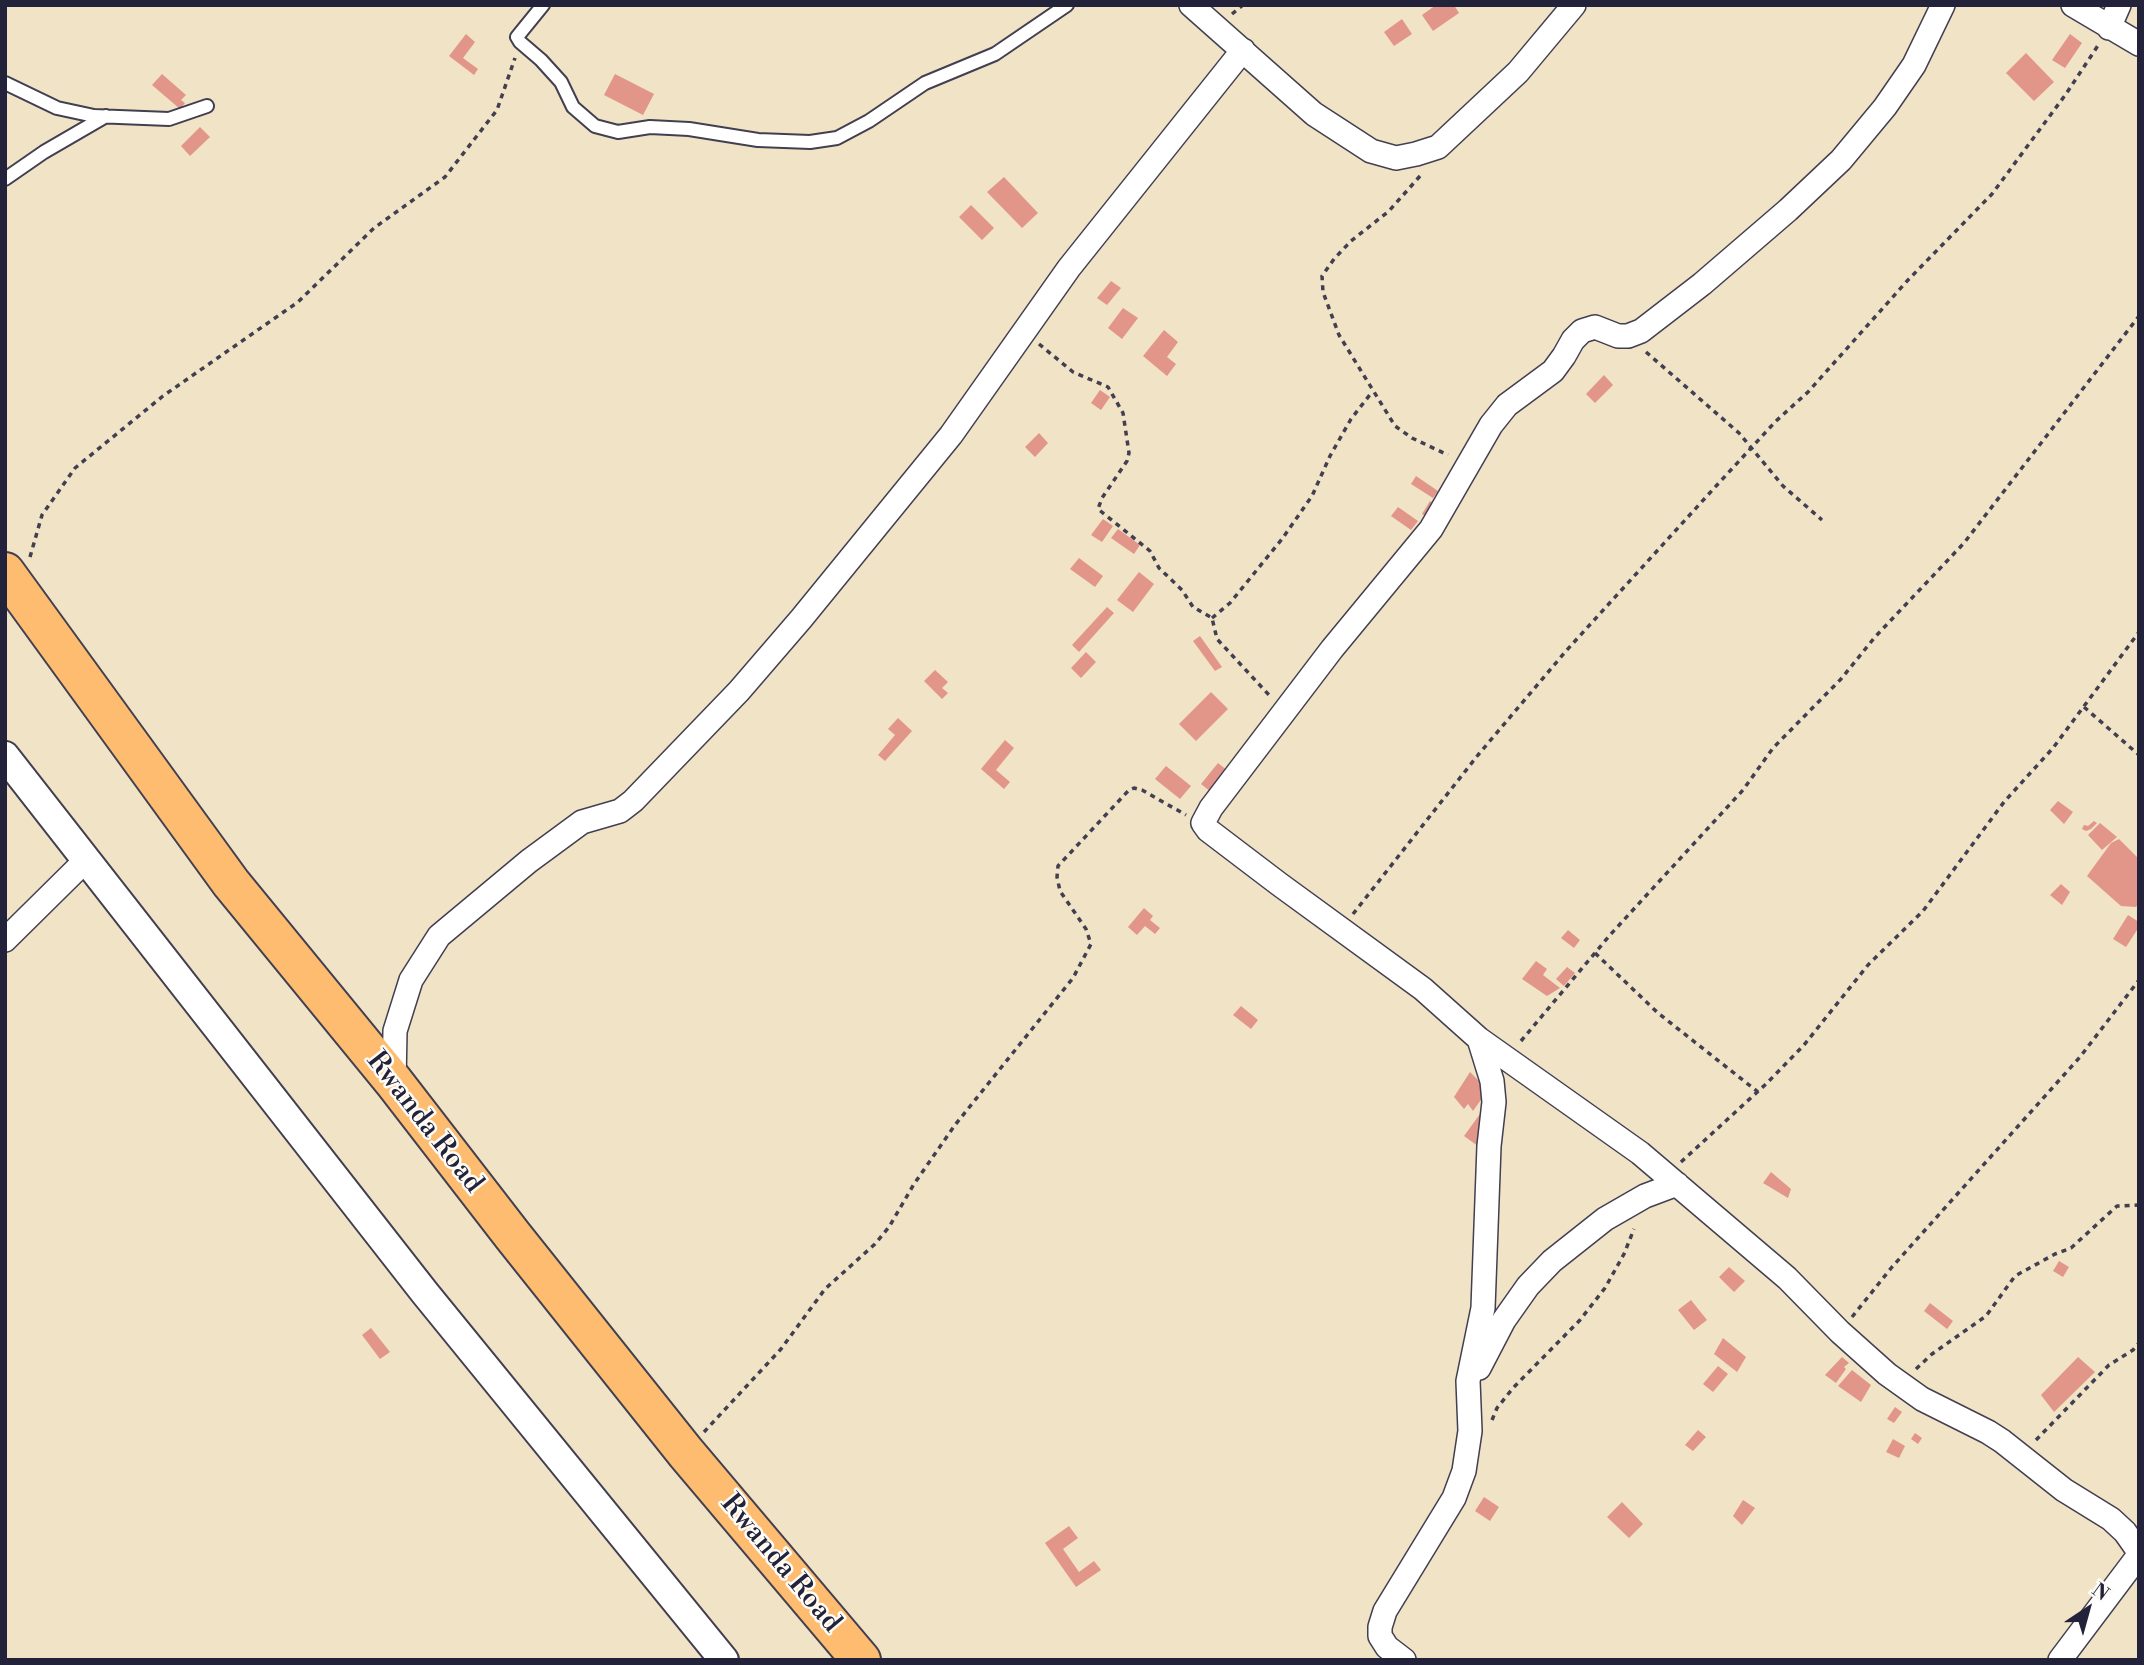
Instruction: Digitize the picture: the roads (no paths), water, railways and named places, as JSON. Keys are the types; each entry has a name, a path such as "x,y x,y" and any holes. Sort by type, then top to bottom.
{"highway":[{"name":"Rwanda Road","path":"13,583 231,883 394,1082 686,1453 861,1660"}],"street":[{"path":"1191,5 1314,114 1371,152 1396,158 1438,147 1518,72 1574,5"},
{"path":"1943,5 1914,65 1885,107 1841,160 1788,211 1659,318 1628,337 1595,327 1582,331 1553,371 1507,405 1491,425 1431,529 1332,649 1211,808 1203,823 1208,830 1423,989 1479,1039 1640,1153 1787,1278 1840,1332 1887,1374 1922,1399 1988,1432 2064,1490 2111,1519 2125,1532 2139,1553 2060,1660"},
{"path":"2073,5 2139,44"},
{"path":"2109,28 2119,5"},
{"path":"394,1082 395,1031 411,980 439,936 529,861 582,822 621,811 686,749 801,620 951,435 1077,259 1243,50"},
{"path":"5,755 417,1282 724,1660"},
{"path":"5,940 86,860"},
{"path":"1404,1660 1387,1647 1380,1636 1380,1627 1385,1611 1454,1498 1464,1471 1470,1431 1468,1381 1483,1308 1489,1146 1494,1102 1492,1081 1479,1039"},
{"path":"1468,1390 1504,1320 1528,1286 1552,1261 1605,1219 1672,1180"}],"lane":[{"path":"544,5 517,37 561,82 573,107 594,126 618,132 650,127 689,129 758,140 810,142 837,138 869,121 925,83 995,54 1067,5"},
{"path":"5,83 57,108 78,114 169,119 207,106"},
{"path":"5,179 44,152 107,116"}]}
